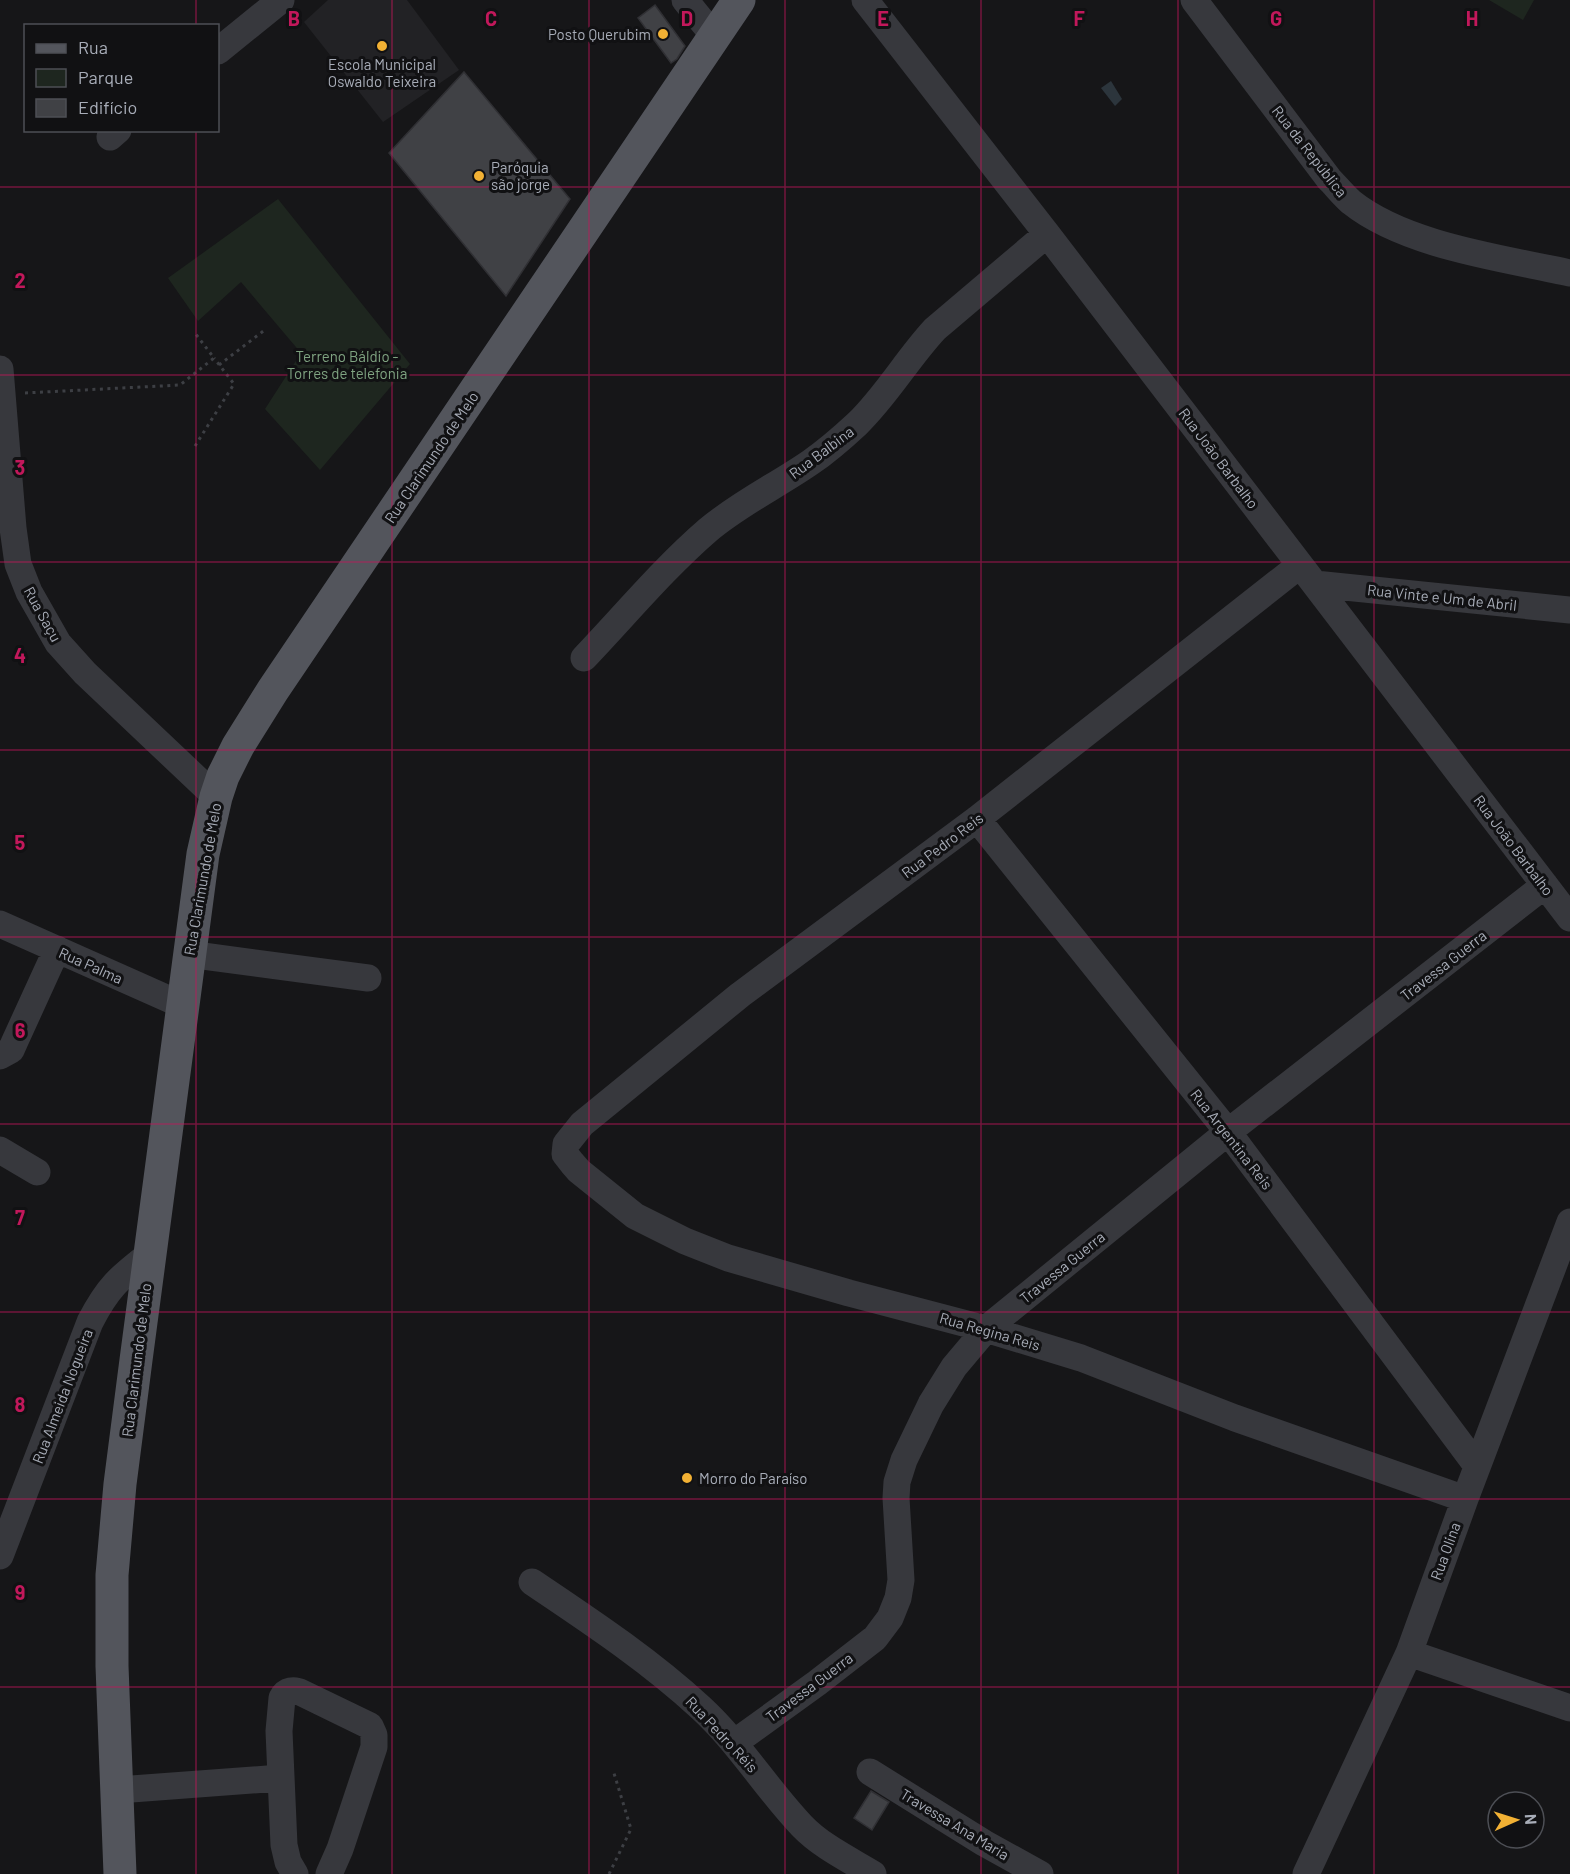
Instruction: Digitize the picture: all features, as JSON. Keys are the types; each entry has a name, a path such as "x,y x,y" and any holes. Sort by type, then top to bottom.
{"main road":[{"name":"Rua Clarimundo de Melo","path":"120,1874 112,1666 112,1575 120,1484 188,954 203,854 216,797 223,776 238,746 273,690 739,0"}],"street":[{"path":"219,50 281,0"},
{"path":"685,0 714,36"},
{"name":"Rua João Barbalho","path":"865,0 1047,234 1570,918"},
{"name":"Rua da República","path":"1194,0 1329,179 1351,202 1373,217 1401,231 1441,244 1570,273"},
{"name":"Rua Balbina","path":"584,658 708,530 813,461 858,424 899,377 920,345 935,329 1047,234"},
{"name":"Rua Saçu","path":"1,382 12,528 9,567 29,592 58,643 85,673 216,797"},
{"name":"Rua Vinte e Um de Abril","path":"1307,574 1570,610"},
{"name":"Rua Pedro Reis","path":"582,1124 740,995 1307,574"},
{"name":"Rua Argentina Reis","path":"977,819 1228,1132 1477,1466"},
{"name":"Travessa Guerra","path":"734,1743 874,1638 890,1618 898,1598 901,1580 896,1498 897,1482 904,1460 931,1404 954,1367 986,1329 1228,1132 1545,885"},
{"name":"Rua Palma","path":"0,924 182,1005"},
{"path":"0,1056 10,1050 15,1041 57,949"},
{"path":"188,954 368,978"},
{"name":"Rua Regina Reis","path":"582,1124 566,1144 566,1154 579,1171 635,1216 661,1230 728,1258 986,1329 1081,1358 1235,1418 1465,1498"},
{"path":"0,1150 37,1172"},
{"name":"Rua Olina","path":"1306,1874 1409,1653 1570,1222"},
{"name":"Rua Almeida Nogueira","path":"0,1556 90,1322 102,1300 117,1280 150,1254"},
{"name":"Rua Pedro Réis","path":"532,1582 600,1627 702,1708 803,1827 820,1841 873,1874"},
{"path":"1409,1653 1570,1708"},
{"path":"295,1874 286,1854 280,1778 280,1707 284,1694 296,1690 373,1729 374,1747 340,1849 329,1874"},
{"name":"Travessa Ana Maria","path":"870,1772 984,1843 1040,1874"},
{"path":"118,1790 280,1778"}],"path":[{"path":"219,365 266,329"},
{"path":"195,333 234,384 195,446"},
{"path":"1,382 180,385 214,358"},
{"path":"609,1874 631,1829 613,1770"}],"shaded area":[{"name":"Escola Municipal Oswaldo Teixeira","path":"328,0 407,0 459,70 383,122 304,22"},
{"path":"1111,81 1122,99 1115,106 1101,88"}],"green space":[{"path":"1489,0 1534,0 1523,20"},
{"name":"Terreno Báldio - Torres de telefonia","path":"278,199 410,364 320,470 265,409 301,353 241,282 198,321 168,278"}],"building":[{"name":"Posto Querubim","path":"655,5 685,46 677,59 671,63 638,18"},
{"name":"Paróquia são jorge","path":"464,72 570,199 506,296 389,153"},
{"path":"871,1791 889,1802 872,1830 854,1818"}],"place":[{"name":"Posto Querubim","path":"663,34"},
{"name":"Escola Municipal Oswaldo Teixeira","path":"382,46"},
{"name":"Paróquia são jorge","path":"479,176"},
{"name":"Morro do Paraíso","path":"687,1478"}]}
